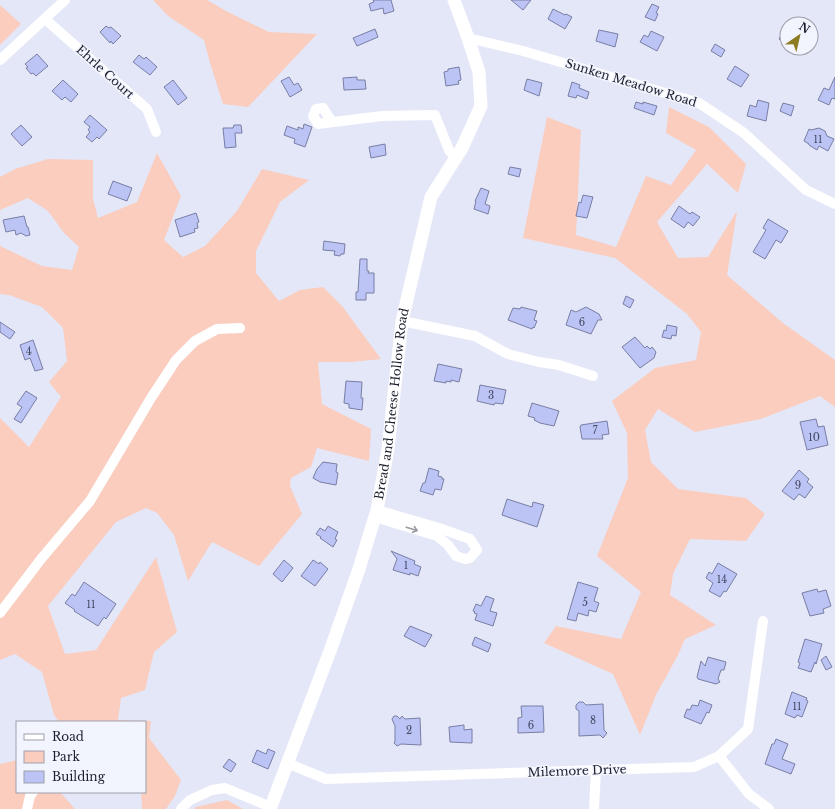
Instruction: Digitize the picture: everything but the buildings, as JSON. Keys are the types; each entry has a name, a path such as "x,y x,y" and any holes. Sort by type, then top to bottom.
{"main road":[{"name":"Bread and Cheese Hollow Road","path":"270,808 342,618 376,514 388,449 402,321 432,197 462,148 481,106 479,72 454,0"}],"street":[{"path":"0,60 65,0"},
{"name":"Ehrle Court","path":"45,19 147,109 156,132"},
{"name":"Sunken Meadow Road","path":"468,38 523,51 699,103 744,133 806,190 835,204"},
{"path":"332,122 382,116 435,115 449,150 455,158"},
{"path":"402,321 475,336 508,354 539,362 559,365 593,376"},
{"path":"0,613 41,559 90,501 151,398 176,360 195,341 217,329 240,328"},
{"path":"376,514 439,528 470,539 477,550 470,558 465,559 456,556 448,545 437,536 376,514"},
{"name":"Milemore Drive","path":"287,764 326,779 694,767 718,756 748,729 763,621"},
{"path":"718,756 748,794 770,809"},
{"path":"594,809 596,770"},
{"path":"181,809 190,800 212,790 225,788 270,808"},
{"path":"27,809 32,793"}],"green space":[{"path":"153,0 207,0 269,32 317,34 248,107 223,104 204,40 168,16"},
{"path":"0,5 21,24 0,45"},
{"path":"669,107 709,127 746,164 738,193 707,164 657,222 678,258 708,257 737,211 727,275 783,323 835,360 835,407 820,396 761,419 695,432 658,409 645,430 651,462 678,489 746,498 765,514 746,541 690,539 673,574 670,595 716,625 685,639 656,695 640,735 613,674 544,643 556,626 621,639 641,592 597,556 628,478 627,433 612,401 655,368 696,360 701,332 687,314 615,258 523,238 547,117 581,130 576,235 616,247 646,176 671,185 696,150 666,133"},
{"path":"157,153 181,196 164,240 183,257 205,246 237,211 262,169 309,180 280,202 256,251 256,273 279,301 300,290 323,287 342,306 381,359 351,362 318,362 322,404 371,429 369,461 317,448 311,467 291,478 290,486 302,514 259,566 212,542 188,581 174,535 157,513 146,508 116,522 48,606 65,654 96,650 156,557 177,632 154,652 145,690 121,698 118,720 151,721 149,738 181,780 175,796 166,809 142,809 141,793 146,793 146,721 58,721 54,715 42,672 15,654 0,660 0,418 29,447 61,397 49,382 67,361 63,328 42,307 9,295 0,294 0,246 42,266 72,270 79,247 64,233 48,211 28,198 0,210 0,177 15,169 48,159 93,160 93,199 98,218 137,202"},
{"path":"16,760 16,793 61,793 75,809 0,809 0,764"},
{"path":"227,800 243,809 194,809 196,807"}]}
